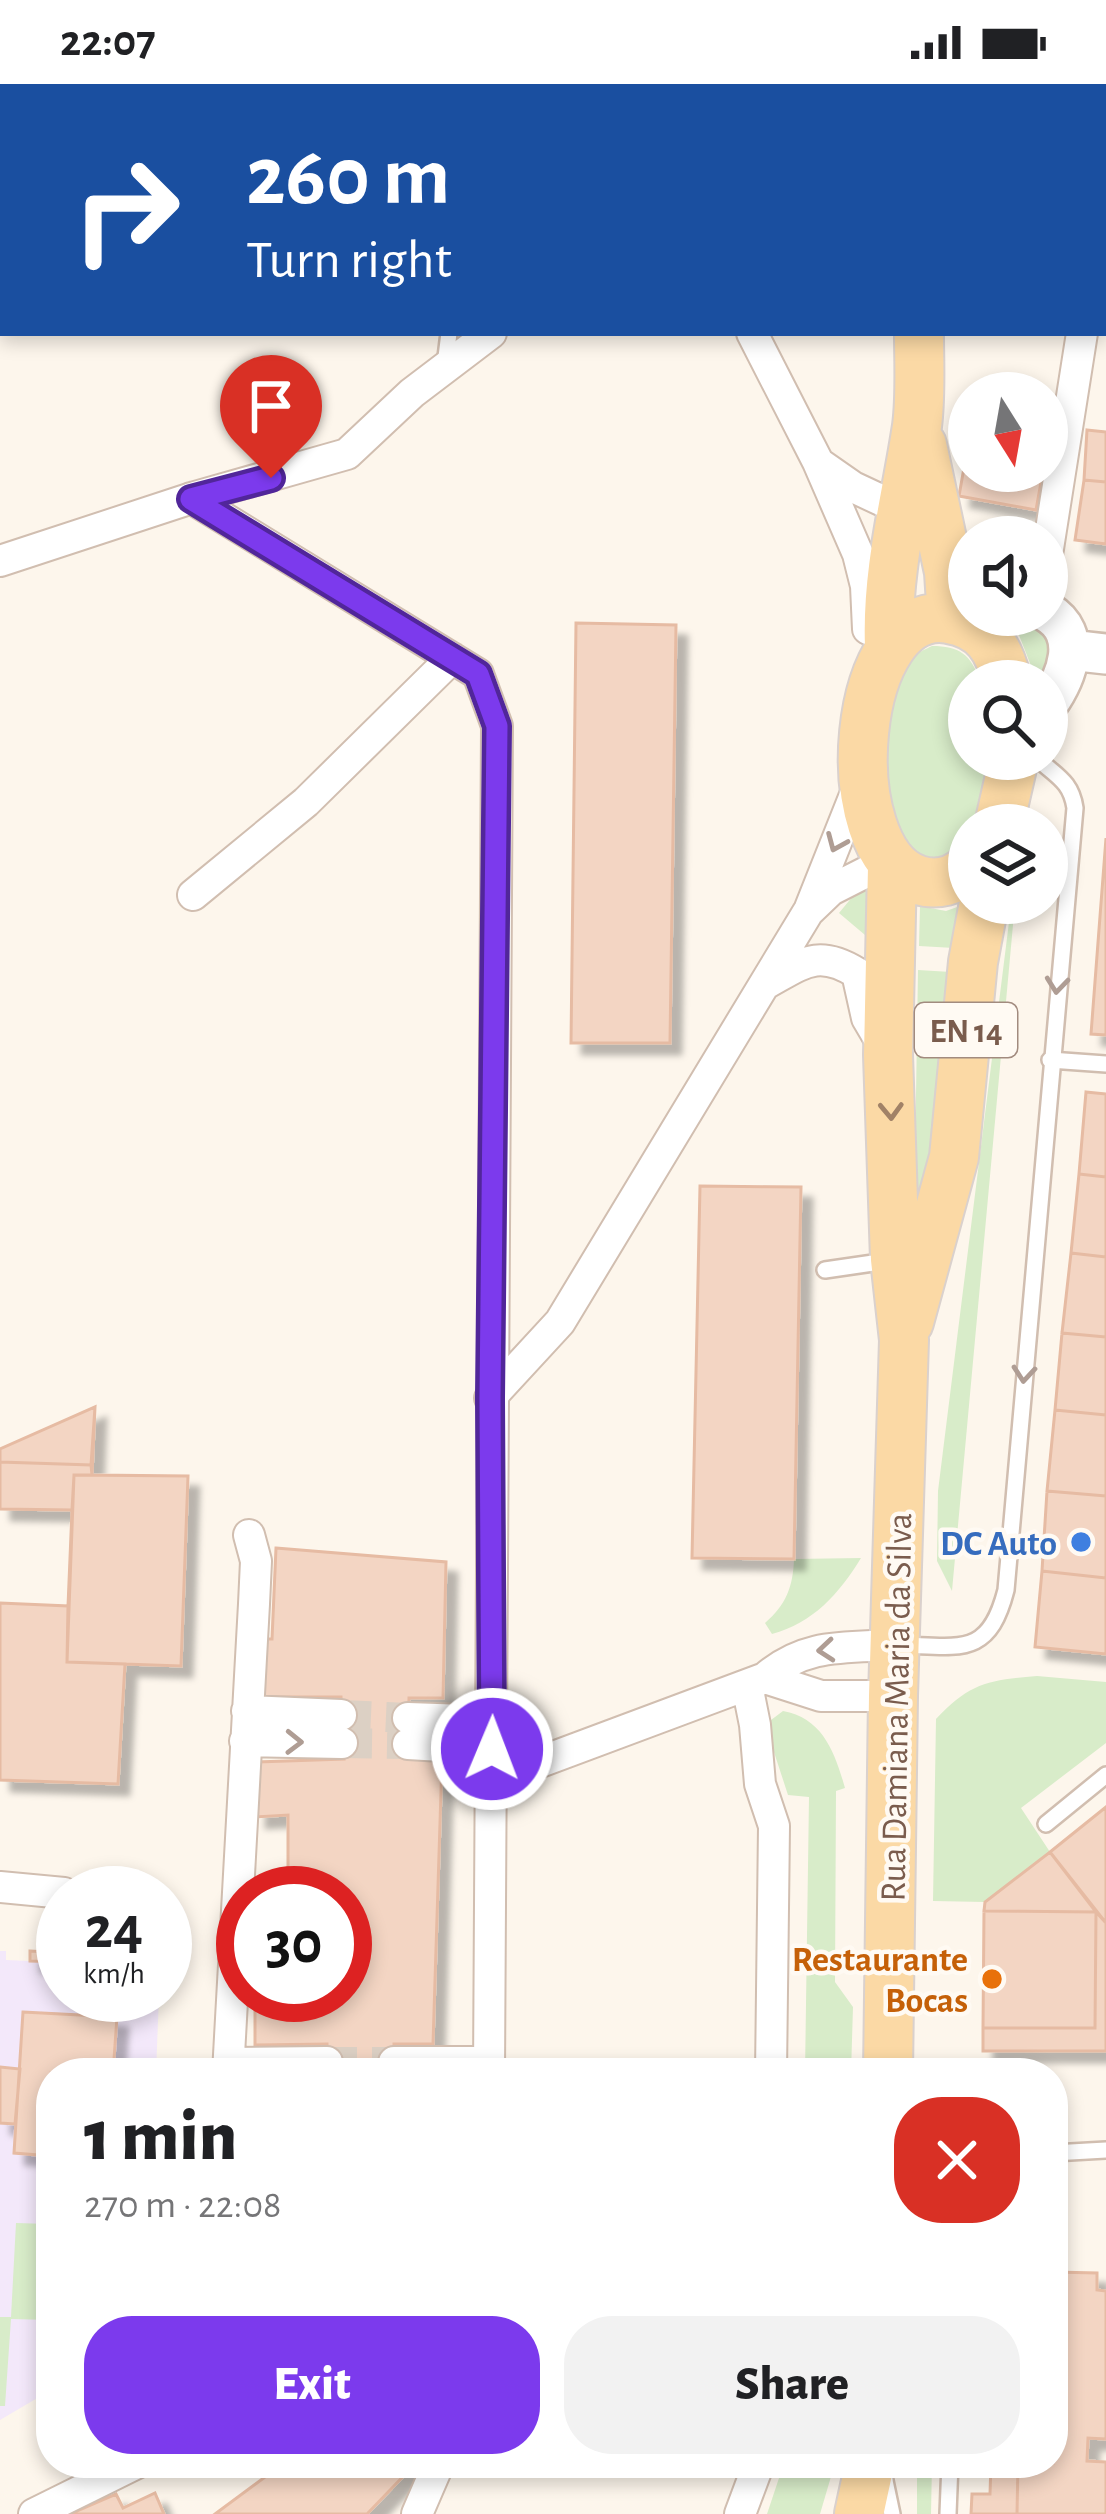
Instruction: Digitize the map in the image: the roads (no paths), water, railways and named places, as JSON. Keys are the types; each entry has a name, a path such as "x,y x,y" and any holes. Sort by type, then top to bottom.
{"main road":[{"name":"Rua Damiana Maria da Silva","path":"888,2058 904,1340 915,1248 888,1055 890,864 873,832 863,774 872,692 883,661 899,509 917,422 919,336"},
{"name":"Rua Damiana Maria da Silva","path":"917,422 948,542"},
{"path":"883,661 914,623 948,611"},
{"path":"890,864 932,883 948,880"},
{"name":"Rua Damiana Maria da Silva","path":"915,1248 954,1157 980,924"},
{"path":"860,2514 867,2478"}],"street":[{"path":"0,561 347,454 445,365 487,336"},
{"path":"754,336 818,462 858,554 866,586 867,622 883,661"},
{"path":"1053,516 1082,336"},
{"path":"818,462 853,487 899,509 948,581"},
{"path":"191,499 478,674 497,726 489,2058"},
{"path":"193,895 306,802 452,658"},
{"path":"490,1398 560,1322 704,1089 808,912 863,774"},
{"path":"808,912 831,890 890,864"},
{"path":"760,987 811,959 836,960 856,973 867,1018 888,1055"},
{"path":"229,2058 256,1561 249,1535"},
{"path":"408,1731 492,1750 756,1682 784,1661 808,1651 895,1645"},
{"path":"756,1682 821,1696 893,1696"},
{"path":"756,1682 760,1784 773,1826 771,2058"},
{"path":"246,1726 342,1729"},
{"path":"0,1888 36,1891"},
{"path":"34,2514 107,2478"},
{"path":"417,2514 433,2478"},
{"path":"740,2514 753,2478"}],"lane":[{"path":"445,365 448,336"},
{"path":"895,1645 975,1645 1000,1616 1006,1590 1075,808 1066,780"},
{"path":"1050,1060 1106,1064"},
{"path":"825,1270 915,1248"},
{"path":"1046,1823 1106,1775"},
{"path":"1068,2152 1106,2150"},
{"path":"885,2478 892,2514"},
{"path":"948,2514 949,2478"}],"tunnel":[{"path":"341,1715 408,1718"},
{"path":"342,1743 408,1744"}],"place":[{"name":"DC Auto","path":"1081,1542"},
{"name":"Restaurante Bocas","path":"992,1979"}]}
